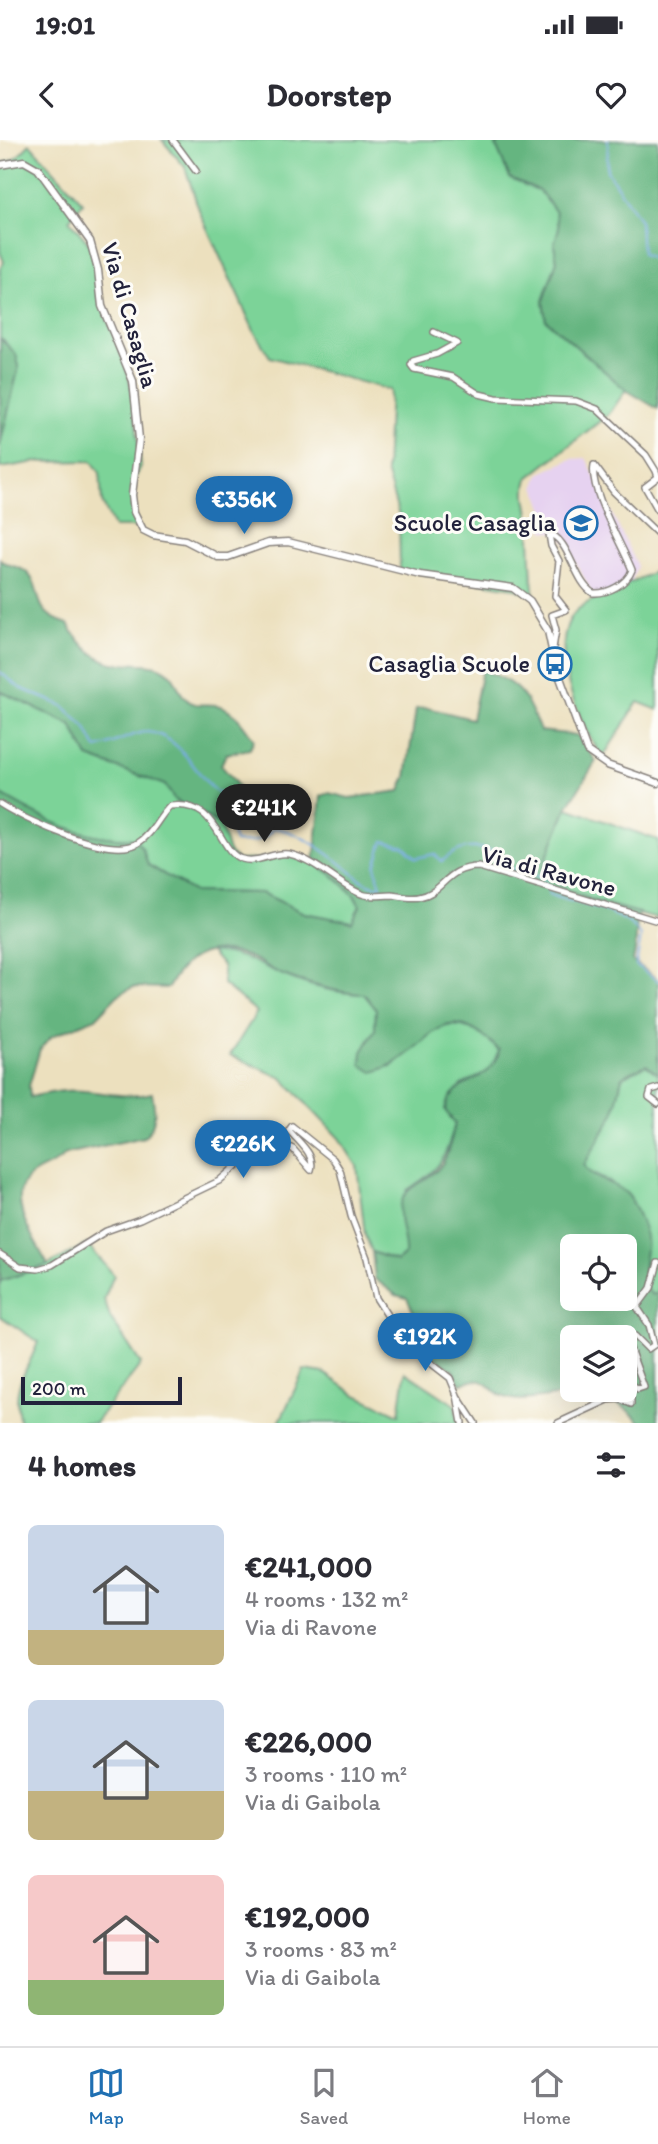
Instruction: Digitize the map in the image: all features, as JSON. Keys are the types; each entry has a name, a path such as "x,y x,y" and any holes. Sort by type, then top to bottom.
{"street":[{"path":"173,140 196,171"},
{"name":"Via di Casaglia","path":"0,165 24,161 37,169 90,241 99,270 102,306 133,381 139,439 132,495 134,512 143,530 153,535 186,540 218,557 228,557 268,543 288,542 420,575 513,588 530,601 548,631 555,664 587,751 607,765 658,783"},
{"path":"434,332 457,343 437,355 413,361 411,365 414,369 453,377 488,397 547,402 576,401 608,417 646,455 656,471 658,477 645,487 658,510"},
{"name":"Via di Casaglia","path":"553,648 556,630 552,615 566,610 555,596 559,561 551,546 549,534 559,539 584,587 593,593 606,592 618,585 629,578 632,570 604,505 594,466 614,492 658,534"},
{"name":"Via di Ravone","path":"0,804 80,841 109,847 138,843 170,806 181,805 201,814 219,828 226,847 239,859 256,861 276,854 288,854 333,874 352,890 366,895 418,898 432,892 456,871 479,867 658,921"},
{"path":"658,1088 651,1090 649,1097 658,1104"},
{"path":"0,1254 20,1267 38,1269 52,1265 106,1231 140,1219 219,1181 252,1152 269,1143 281,1143 293,1149 311,1170 313,1163 309,1153 289,1130 292,1126 327,1152 340,1170 376,1298 405,1343 440,1367 450,1378 461,1423"},
{"path":"637,1338 648,1349 654,1345 649,1325 637,1307 651,1287 658,1263"},
{"path":"637,1368 644,1387 637,1387"},
{"path":"456,1394 475,1423"},
{"path":"558,1423 604,1402"}],"shaded area":[{"name":"Scuole Casaglia","path":"586,458 637,566 631,583 596,601 565,542 557,533 543,531 546,516 535,486 539,474 571,459"}],"green space":[{"path":"162,140 502,140 496,146 524,185 539,190 556,212 560,229 554,244 557,261 543,301 546,320 626,390 609,414 528,478 526,494 534,596 514,588 400,570 399,516 386,471 390,390 270,357 255,333 200,213 185,167"},
{"path":"502,140 658,140 658,409 626,390 546,320 543,301 557,261 554,244 559,228 556,212 539,190 510,178 496,146"},
{"path":"30,144 83,203 69,220 92,247 99,298 126,367 133,395 141,466 134,481 133,508 137,527 114,527 102,502 100,473 92,461 36,462 0,468 0,445 19,366 4,340 0,338 0,269 4,262 0,252 0,164 15,159"},
{"path":"0,338 16,354 19,366 0,445"},
{"path":"0,559 25,571 35,585 47,613 68,624 83,645 96,656 112,663 159,667 171,675 182,695 189,701 228,709 238,718 254,740 250,749 226,754 221,765 244,798 243,813 239,821 220,824 175,800 165,785 88,757 71,725 0,691"},
{"path":"658,570 658,710 638,702 603,757 584,726 569,685 564,643 567,625 582,606"},
{"path":"482,670 505,680 520,692 526,699 540,731 577,735 596,761 567,808 541,871 575,893 639,913 633,961 658,980 658,1074 646,1065 622,1077 614,1113 584,1165 593,1174 628,1195 644,1229 644,1280 652,1295 658,1293 658,1423 641,1423 613,1402 637,1402 637,1325 560,1325 560,1395 517,1400 504,1397 485,1382 471,1381 460,1384 453,1370 404,1337 418,1322 407,1298 396,1295 375,1279 372,1252 397,1261 405,1254 400,1216 404,1196 438,1169 447,1154 455,1124 445,1110 449,1100 463,1085 490,1068 499,1050 478,1032 461,1025 446,1026 434,1032 408,1054 373,1072 361,1065 362,1052 375,1030 376,1009 364,994 305,982 230,951 205,953 195,957 176,975 168,988 133,987 118,995 96,1018 52,1036 40,1049 29,1086 30,1097 71,1091 127,1096 152,1093 153,1122 144,1137 66,1154 28,1178 22,1187 21,1210 48,1265 0,1281 0,794 64,827 97,835 135,839 143,850 148,865 194,892 262,893 304,913 352,922 360,906 354,895 335,877 314,863 321,796 329,793 349,798 400,791 406,777 416,709 428,708 472,719"},
{"path":"0,691 71,725 88,757 165,785 175,800 220,824 229,852 238,860 294,856 328,871 347,888 360,906 352,922 304,913 262,893 194,892 147,864 143,850 135,839 97,835 64,827 0,794"},
{"path":"567,808 658,840 658,918 581,896 541,871"},
{"path":"210,951 240,956 313,986 364,994 376,1009 375,1031 362,1052 391,1067 431,1033 455,1025 483,1036 499,1050 490,1070 461,1085 445,1110 455,1123 451,1136 440,1163 407,1190 401,1223 406,1235 405,1254 397,1261 372,1252 365,1235 357,1166 339,1138 282,1078 230,1055 257,1012 223,984 223,966"},
{"path":"646,1065 658,1074 658,1293 652,1295 644,1284 645,1261 637,1234 612,1183 588,1172 584,1165 614,1113 622,1077"},
{"path":"87,1244 114,1275 104,1299 110,1317 141,1364 95,1423 20,1423 18,1389 38,1342 0,1316 0,1281 48,1265"},
{"path":"304,1370 324,1373 356,1395 399,1415 405,1372 455,1405 458,1423 279,1423"}],"waterway":[{"path":"608,140 607,171 640,221 642,254 658,261"},
{"path":"0,672 20,688 63,706 85,727 96,748 142,732 158,734 168,740 186,756 215,791 235,800 230,827 235,842 257,841 274,828 282,830 316,846 363,881 381,887 375,866 383,841 404,846 416,858 434,854 442,861 454,852 478,848 493,851 510,868 544,879 546,886"},
{"path":"548,891 550,895 613,914 634,927 641,936 636,965 658,981"}],"place":[{"name":"Scuole Casaglia","path":"581,523"},
{"name":"Casaglia Scuole","path":"555,664"}]}
